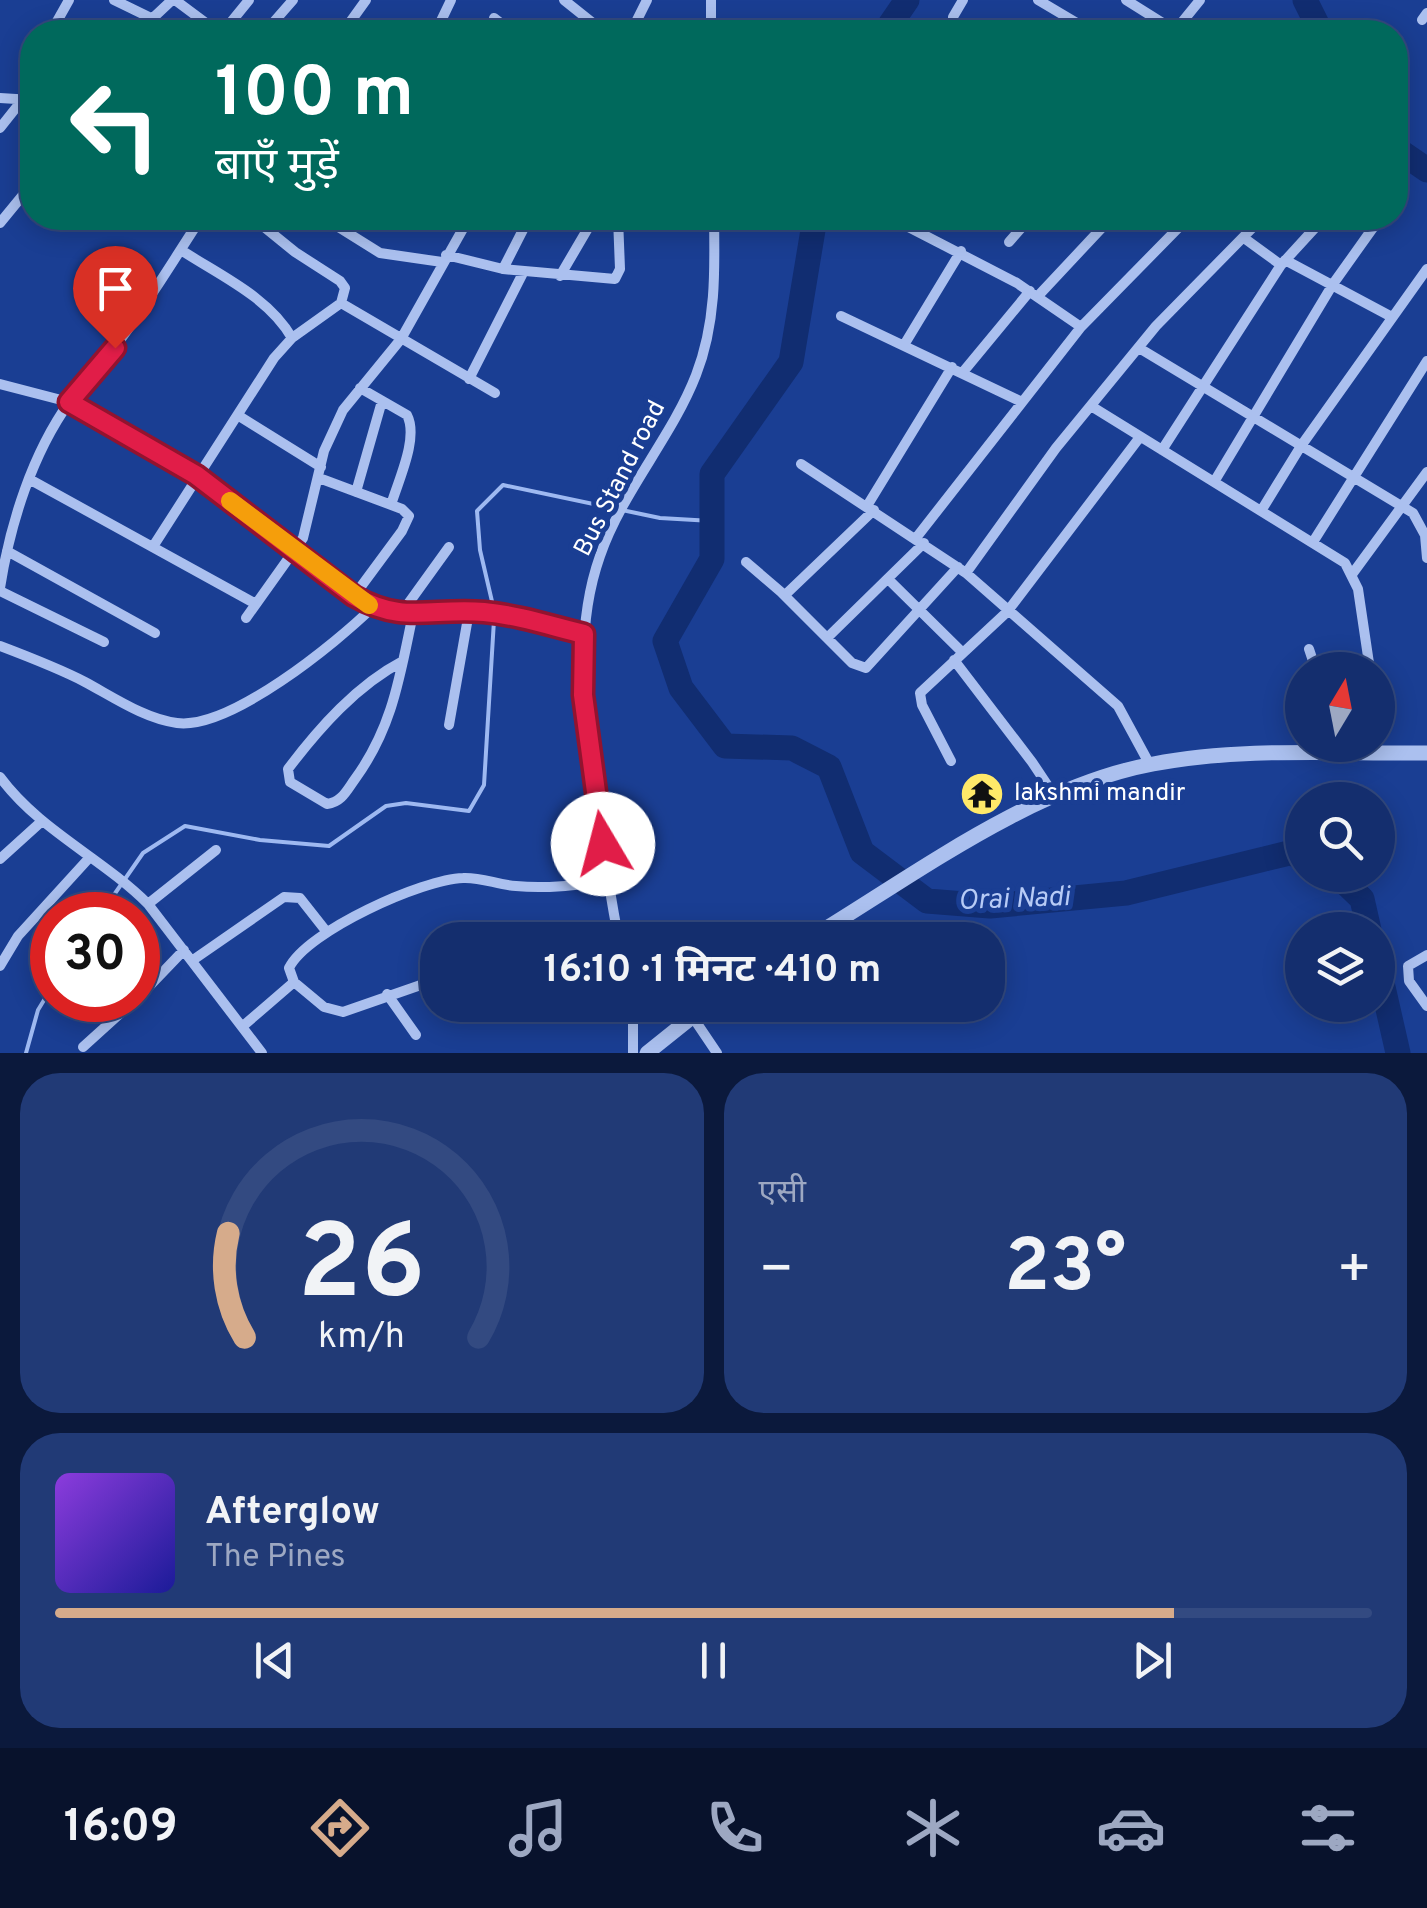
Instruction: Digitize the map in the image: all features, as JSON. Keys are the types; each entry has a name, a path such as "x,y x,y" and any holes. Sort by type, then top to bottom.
{"street":[{"path":"114,0 151,18 174,0 203,20"},
{"path":"231,20 250,0"},
{"path":"276,20 293,0"},
{"path":"564,0 589,20"},
{"path":"953,17 963,0"},
{"path":"1038,0 1072,20"},
{"path":"1126,0 1157,20"},
{"path":"0,128 20,108"},
{"path":"0,223 20,199"},
{"path":"104,642 0,590 2,564 29,479 69,402 115,348 192,230"},
{"path":"154,546 264,372 292,338 341,303 345,288 340,280 268,230"},
{"path":"343,230 380,253 607,280 619,275 618,230"},
{"path":"246,618 295,551 308,523 332,430 343,410 401,338 461,230"},
{"path":"503,269 522,230"},
{"path":"560,276 587,230"},
{"name":"Bus Stand road","path":"616,922 583,695 584,634 600,554 695,378 703,355 713,310 714,230"},
{"path":"916,230 1034,293 1081,327"},
{"path":"1009,242 1018,230"},
{"path":"784,596 871,508 957,370 1099,230"},
{"path":"827,638 920,540 1081,327 1176,230"},
{"path":"746,562 852,664 866,668 962,570 1156,326 1251,230"},
{"path":"1162,450 1283,262 1313,230"},
{"path":"1214,482 1333,284 1371,230"},
{"path":"1244,238 1390,316"},
{"path":"180,250 268,308 282,320 292,338"},
{"path":"904,345 960,251"},
{"path":"470,378 524,272"},
{"path":"1262,510 1390,316 1425,274"},
{"path":"341,303 495,393"},
{"path":"841,316 1022,402"},
{"path":"1139,348 1403,507 1420,521 1427,558"},
{"path":"1314,542 1427,361"},
{"path":"0,384 69,402 196,475 373,607 400,615 481,612 584,634"},
{"path":"360,388 411,421 391,506"},
{"path":"356,492 382,401"},
{"path":"1091,406 1345,563 1353,573 1369,652"},
{"path":"239,416 320,472 406,512 408,522 354,596"},
{"path":"951,761 919,698 924,688 1007,612 1140,437"},
{"path":"801,464 962,570 1118,706 1150,765"},
{"path":"1353,573 1427,472"},
{"path":"29,479 256,604"},
{"path":"400,615 448,546"},
{"path":"7,551 155,632"},
{"path":"888,578 958,657 1056,798"},
{"path":"0,646 126,704 181,724 233,708 307,665 373,607"},
{"path":"449,726 468,612"},
{"path":"403,661 384,670 326,723 288,769 290,782 327,804 339,801 381,738 403,661 413,614"},
{"path":"1309,648 1310,652"},
{"path":"1395,750 1427,753"},
{"path":"837,922 956,849 1056,798 1150,765 1223,755 1285,752"},
{"path":"0,777 42,821 135,892"},
{"path":"0,859 42,821"},
{"path":"160,894 216,850"},
{"path":"0,966 18,936 90,856"},
{"path":"420,984 356,1008 333,1011 294,982 289,968 292,960 326,931 360,912 450,879 481,879 533,888 608,881"},
{"path":"193,960 284,896 300,898 326,931"},
{"path":"160,919 262,1053"},
{"path":"160,974 184,950"},
{"path":"1427,955 1408,966 1407,974 1427,1006"},
{"path":"243,1026 294,982"},
{"path":"387,994 416,1035"},
{"path":"83,1047 111,1022"},
{"path":"633,1053 634,1022"},
{"path":"647,1053 685,1022"},
{"path":"696,1022 717,1053"}],"building":[{"name":"lakshmi mandir","path":"985,778 997,802 980,811 966,786"}],"waterway":[{"name":"Orai Nadi","path":"893,20 907,0"},
{"name":"Orai Nadi","path":"1305,0 1315,20"},
{"name":"Orai Nadi","path":"1408,157 1427,170"},
{"name":"Orai Nadi","path":"813,230 791,362 712,474 712,559 665,641 681,688 725,746 792,748 829,767 862,852 927,901 990,906 1126,893 1285,854"},
{"path":"494,610 480,550 477,511 503,485 660,518 712,521"},
{"path":"116,892 143,853 185,826 260,840 329,846 386,806 406,803 469,811 484,785 494,620"},
{"name":"Orai Nadi","path":"1355,892 1362,899 1365,912"},
{"path":"26,1053 35,1022"},
{"name":"Orai Nadi","path":"1391,1022 1398,1053"}],"slow traffic":[{"path":"230,501 369,605"}],"place":[{"name":"lakshmi mandir","path":"982,794"}],"route":[{"path":"115,348 69,402 196,475 354,596 400,615 481,612 584,634 583,695 603,844"}]}
